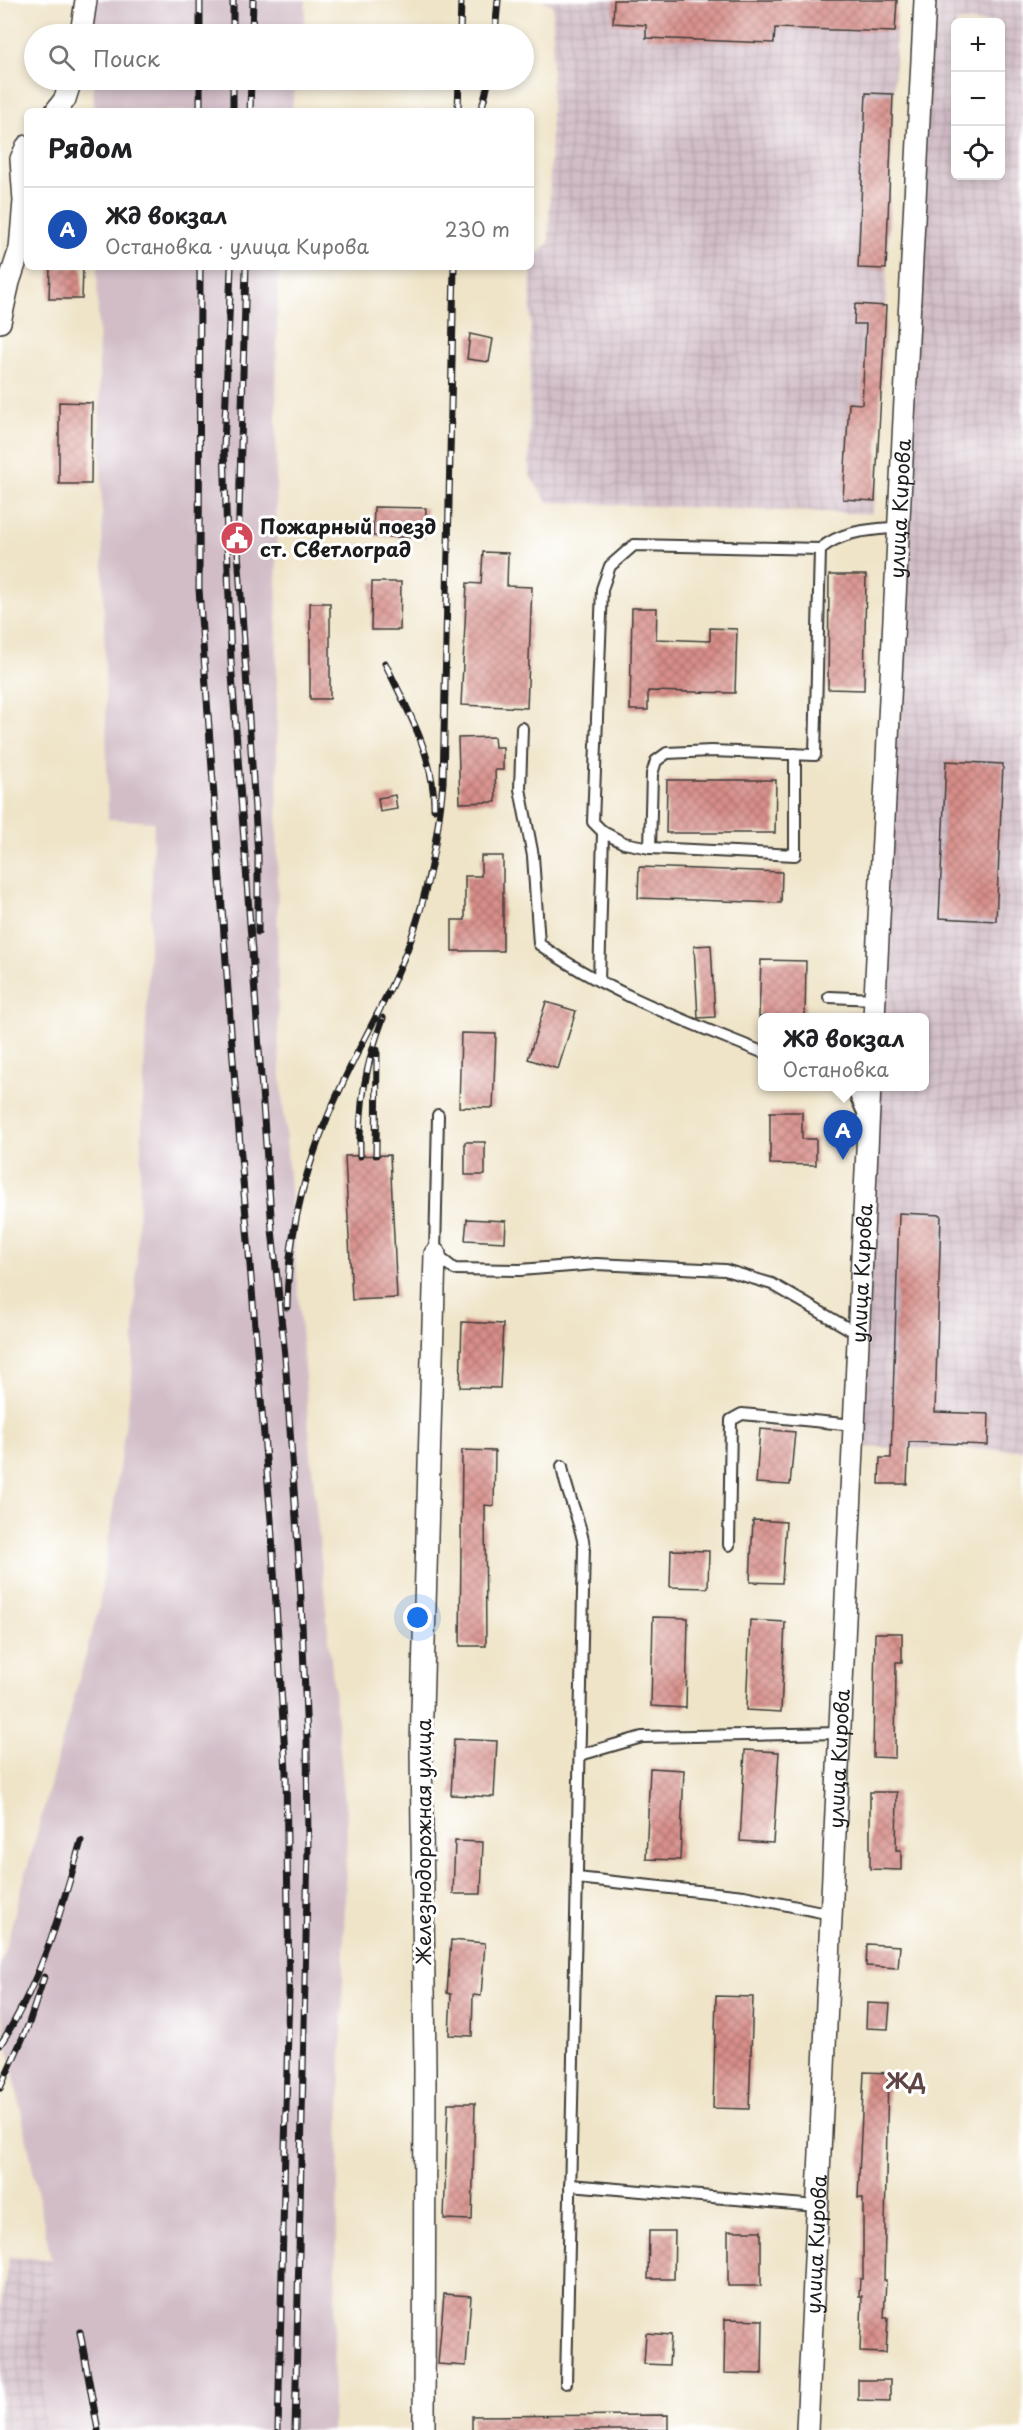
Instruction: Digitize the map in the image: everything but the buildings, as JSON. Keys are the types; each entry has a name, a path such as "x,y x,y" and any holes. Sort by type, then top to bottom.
{"street":[{"path":"82,24 86,0"},
{"name":"улица Кирова","path":"874,1008 925,0"},
{"path":"58,108 68,90"},
{"path":"0,322 9,282 20,249 24,201 21,159 24,152"},
{"name":"улица Кирова","path":"807,2430 870,1091"},
{"name":"Железнодорожная улица","path":"424,2430 425,2068 421,1747 435,1254"}],"lane":[{"path":"795,754 795,855 650,848 624,843 603,832 593,822 602,589 610,566 634,544 820,549 832,539 861,530 891,528"},
{"path":"650,848 652,774 656,761 667,753 711,751 815,755 820,549"},
{"path":"522,728 520,789 534,856 539,944 599,981 660,1010 758,1050"},
{"path":"599,981 603,832"},
{"path":"829,997 874,1008"},
{"path":"852,1091 868,1123"},
{"path":"438,1116 435,1254 454,1269 520,1270 596,1264 725,1270 772,1284 858,1334"},
{"path":"729,1545 731,1420 742,1414 854,1425"},
{"path":"562,1466 565,1488 581,1526 584,1546 566,2383"},
{"path":"580,1755 642,1737 840,1733"},
{"path":"577,1878 744,1896 831,1914"},
{"path":"570,2184 817,2206"}],"shaded area":[{"path":"91,0 306,0 305,24 92,24"},
{"path":"541,0 897,0 886,306 875,501 871,514 547,502 529,474 531,270 534,270 534,257 549,243 553,5"},
{"path":"925,0 1023,0 1023,1450 853,1447 870,1091 929,1091 929,1013 874,1013"},
{"path":"93,90 295,90 292,108 94,108"},
{"path":"97,270 278,270 276,408 278,1039 312,1467 347,1822 332,2430 45,2430 51,2259 0,2007 0,1967 99,1607 132,1378 154,822 108,819"},
{"path":"9,2257 51,2259 45,2430 0,2430 0,2314"}],"railway":[{"path":"200,0 200,24"},
{"path":"233,0 233,24"},
{"path":"252,24 253,0"},
{"path":"460,24 461,0"},
{"path":"496,24 498,0"},
{"path":"200,90 200,108"},
{"path":"233,90 233,108"},
{"path":"250,108 251,90"},
{"path":"458,108 459,90"},
{"path":"482,108 486,90"},
{"path":"200,270 199,589 233,1059 271,1520 286,1772 289,1989 278,2430"},
{"path":"231,270 224,447 231,661 272,1229 285,1356 300,1577 307,1738 308,1848 295,2430"},
{"path":"246,270 238,551 258,856 258,932"},
{"path":"287,1307 291,1249 309,1167 341,1087 404,958 423,901 435,842 443,783 454,270"},
{"path":"385,663 425,752 430,770 434,809"},
{"path":"360,1156 364,1086 383,1018"},
{"path":"376,1155 377,1050"},
{"path":"0,2045 27,1997 48,1946 81,1841"},
{"path":"0,2088 28,2026 44,1977"},
{"path":"80,2332 98,2430"}],"place":[{"name":"Пожарный поезд ст. Светлоград","path":"237,538"},
{"name":"Жд вокзал","path":"843,1160"}],"district":[{"name":"ЖД","path":"906,2080"}]}
